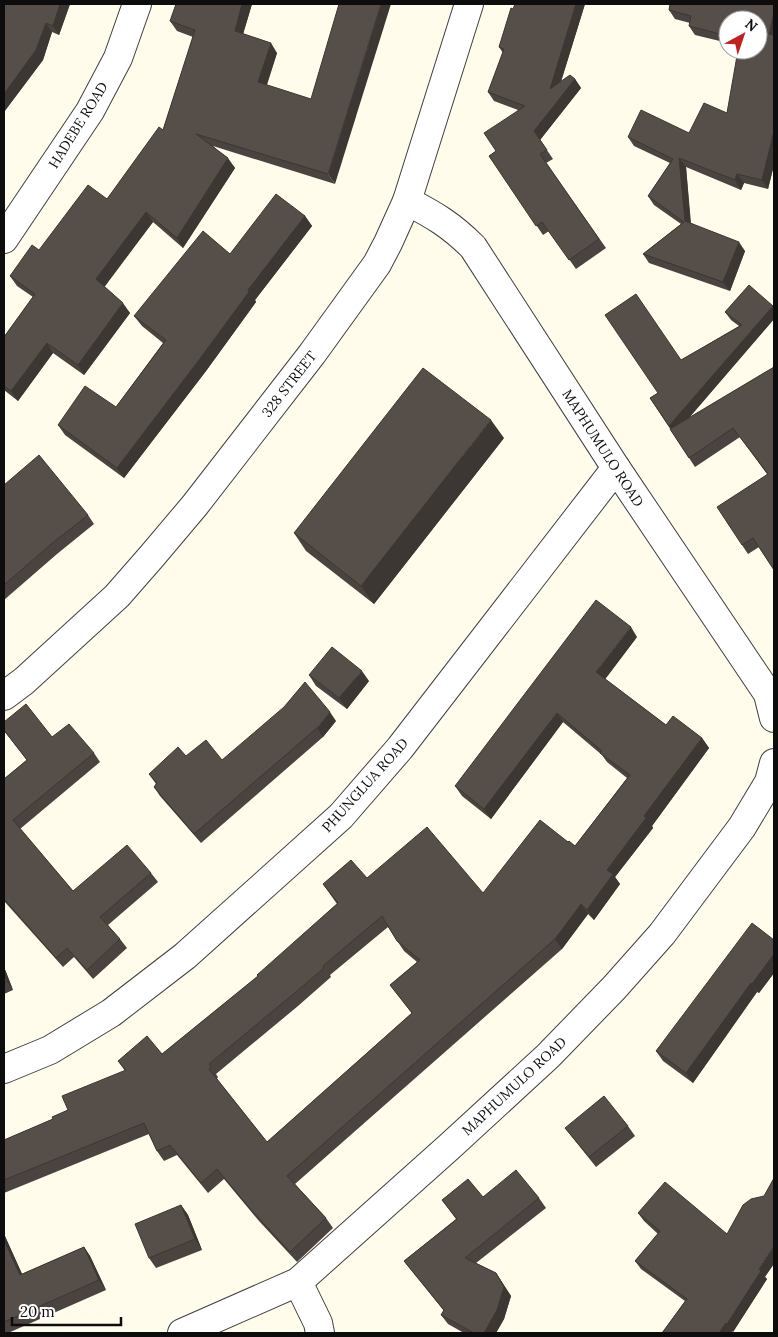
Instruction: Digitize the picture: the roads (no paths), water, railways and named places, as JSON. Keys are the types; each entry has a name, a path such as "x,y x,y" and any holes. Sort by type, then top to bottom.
{"street":[{"name":"HADEBE ROAD","path":"4,239 90,111 118,58 137,4"},
{"name":"328 STREET","path":"4,696 24,681 117,596 195,505 312,354 376,264 407,201 469,4"},
{"name":"MAPHUMULO ROAD","path":"407,201 457,230 473,247 616,468 768,694 774,718"},
{"name":"PHUNGLUA ROAD","path":"4,1069 50,1050 119,1008 185,956 341,816 400,748 616,468"},
{"name":"MAPHUMULO ROAD","path":"182,1333 298,1282 548,1056 614,988 662,934 742,827 769,782 774,763"},
{"path":"298,1282 318,1323 320,1333"}]}
